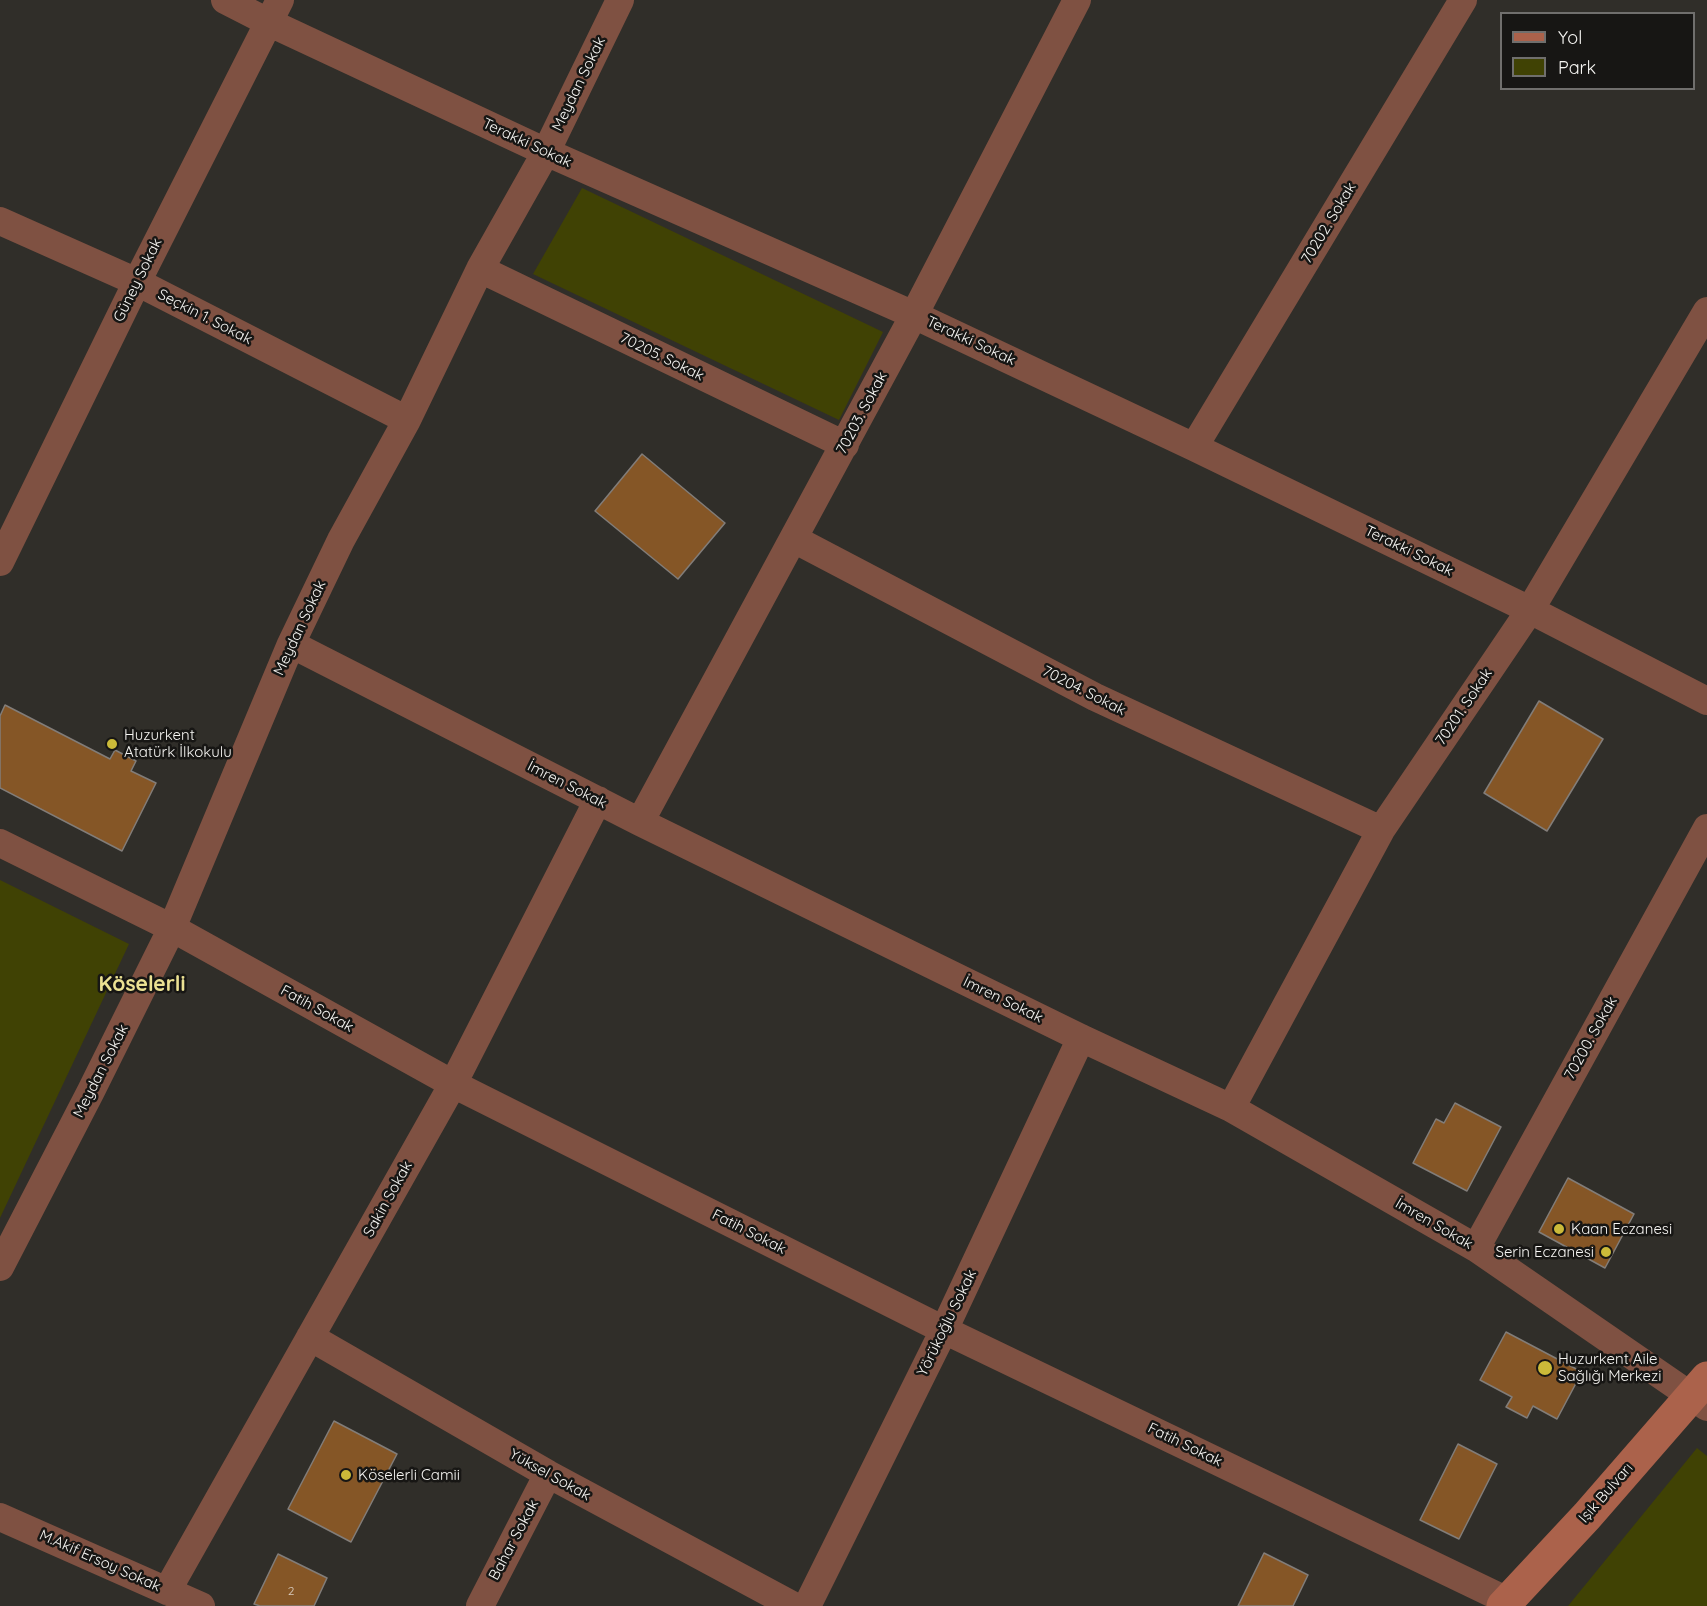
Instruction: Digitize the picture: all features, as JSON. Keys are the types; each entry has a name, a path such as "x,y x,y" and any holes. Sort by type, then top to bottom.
{"main road":[{"name":"Işık Bulvarı","path":"1506,1603 1702,1394"}],"street":[{"name":"Terakki Sokak","path":"225,0 274,11 546,152 914,315 1194,447 1530,610 1707,701"},
{"name":"Meydan Sokak","path":"0,1267 172,928 291,644 341,540 407,420 480,269 546,152 620,0"},
{"name":"70203. Sokak","path":"640,822 914,315 1077,0"},
{"name":"70202. Sokak","path":"1194,447 1463,0"},
{"name":"Güney Sokak","path":"0,562 137,282 274,11"},
{"name":"Seçkin 1. Sokak","path":"0,221 137,282 407,420"},
{"name":"70205. Sokak","path":"480,269 844,445"},
{"name":"70201. Sokak","path":"1231,1108 1381,831 1530,610 1707,311"},
{"name":"70204. Sokak","path":"794,538 1095,697 1381,831"},
{"name":"İmren Sokak","path":"291,644 640,822 1082,1038 1231,1108 1476,1248 1702,1394"},
{"name":"Sakin Sokak","path":"167,1591 453,1084 598,800"},
{"name":"70200. Sokak","path":"1476,1248 1707,828"},
{"name":"Fatih Sokak","path":"0,843 172,928 453,1084 944,1329 1506,1603"},
{"name":"Yörükoğlu Sokak","path":"807,1606 944,1329 1082,1038"},
{"name":"Yüksel Sokak","path":"310,1337 548,1474 794,1606"},
{"name":"Bahar Sokak","path":"480,1606 548,1474"},
{"name":"M.Akif Ersoy Sokak","path":"0,1517 201,1606"}],"green space":[{"path":"582,188 883,332 839,420 533,274"},
{"path":"0,880 129,944 0,1218"},
{"path":"1697,1448 1707,1456 1707,1606 1568,1606"}],"building":[{"path":"642,454 725,523 678,579 595,511"},
{"path":"1539,701 1603,739 1547,831 1484,793"},
{"path":"5,705 110,759 115,750 136,761 131,771 156,783 122,851 0,788 0,716"},
{"path":"1455,1103 1501,1127 1467,1191 1413,1163 1436,1119 1444,1123"},
{"path":"1568,1178 1634,1214 1605,1268 1539,1232"},
{"path":"1506,1332 1582,1372 1557,1419 1533,1406 1527,1418 1506,1407 1512,1397 1480,1380"},
{"name":"Köselerli Camii","path":"334,1421 397,1454 351,1542 288,1509"},
{"path":"1458,1444 1497,1464 1459,1539 1420,1520"},
{"path":"1264,1553 1308,1575 1293,1606 1238,1606"},
{"path":"278,1554 327,1578 314,1606 254,1604"}],"place":[{"name":"Huzurkent Atatürk İlkokulu","path":"112,744"},
{"name":"Kaan Eczanesi","path":"1559,1229"},
{"name":"Serin Eczanesi","path":"1606,1252"},
{"name":"Huzurkent Aile Sağlığı Merkezi","path":"1545,1368"},
{"name":"Köselerli Camii","path":"346,1475"}],"district":[{"name":"Köselerli","path":"142,985"}]}
